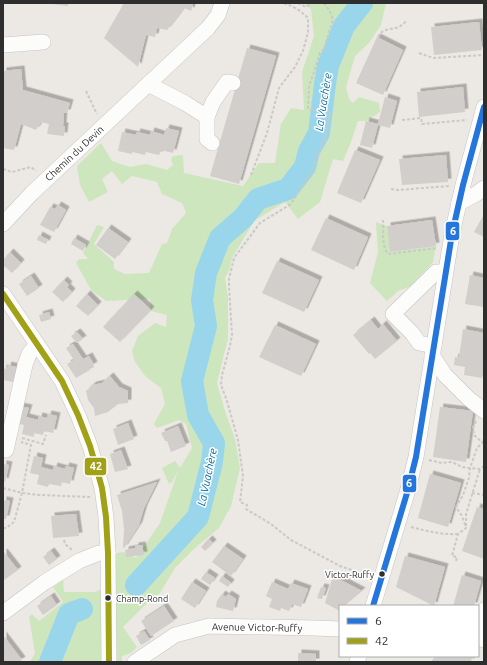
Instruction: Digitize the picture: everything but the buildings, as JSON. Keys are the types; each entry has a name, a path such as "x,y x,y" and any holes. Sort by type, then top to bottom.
{"street":[{"name":"Chemin du Devin","path":"3,224 45,180 208,28 218,15 222,3"},
{"path":"3,45 43,42"},
{"path":"212,143 207,139 207,117 212,102 227,82 233,83"},
{"path":"148,84 185,103 207,117"},
{"path":"185,103 212,102"},
{"path":"374,605 416,457 452,234 484,107"},
{"path":"459,203 484,188"},
{"path":"446,272 436,272 394,314 412,333 418,343 433,350 444,375 484,411"},
{"path":"3,294 62,381 78,415 90,446 99,476 106,517 108,553 109,662"},
{"path":"12,442 25,364 29,354 37,344"},
{"path":"3,614 45,582 79,561 99,553 108,553"},
{"path":"479,624 484,610"},
{"name":"Avenue Victor-Ruffy","path":"135,662 175,635 209,626 339,630"}],"path":[{"path":"251,175 267,133 279,88 295,67 303,51 308,32 308,18 301,11 282,3"},
{"path":"298,3 306,7 312,3"},
{"path":"324,3 330,10 333,19 324,49 320,53 309,87 308,108 330,114 326,132 313,169 291,204 260,223 234,258 229,279 232,335 221,385 238,440 243,476 240,502 247,505 246,509 271,524 291,540 340,566 381,581"},
{"path":"378,37 382,30 399,26 407,21"},
{"path":"419,53 433,58 484,56"},
{"path":"86,91 94,108 105,124"},
{"path":"402,120 421,118 422,124 469,120"},
{"path":"3,169 12,172 32,167 45,180"},
{"path":"391,189 398,190 452,186"},
{"path":"383,220 383,236 386,252 388,254 440,248"},
{"path":"12,442 44,444 46,434"},
{"path":"474,435 482,443"},
{"path":"466,528 462,516 456,507 463,495 477,448 484,439"},
{"path":"3,528 6,528 14,522 22,493 31,445 12,442"},
{"path":"428,460 442,463 452,462 462,467 480,469"},
{"path":"466,528 466,514 472,493 480,469 484,466"},
{"path":"3,488 22,493 40,495 90,497 103,496"},
{"path":"472,493 484,495"},
{"path":"410,526 433,533 448,535 458,534 466,528"},
{"path":"456,561 457,557 452,556 458,534"},
{"path":"64,540 68,547 72,550 78,550"}],"green space":[{"path":"304,3 386,3 381,25 369,43 355,56 346,87 349,99 353,103 359,97 379,103 380,112 366,121 358,121 343,161 333,159 320,202 298,219 285,202 254,221 232,258 229,271 225,278 228,298 228,339 217,383 235,439 240,468 231,506 219,528 194,549 175,568 160,593 123,627 137,647 131,653 122,656 122,662 30,662 35,653 29,617 32,614 39,621 63,602 53,587 63,580 64,592 95,592 113,584 111,554 123,552 136,558 160,523 178,471 172,482 169,484 162,468 175,461 180,468 192,448 186,424 179,420 157,428 154,424 165,404 161,388 146,377 135,362 132,351 138,336 155,323 166,327 167,315 151,311 150,299 106,301 91,290 76,263 79,259 88,259 83,253 97,225 104,227 94,244 114,262 114,269 125,274 149,273 162,244 167,243 172,229 186,213 182,203 162,194 157,182 132,176 122,184 112,171 102,179 108,192 89,202 80,185 77,166 101,143 112,161 130,167 146,164 167,170 173,165 171,160 173,156 183,155 184,173 243,186 259,163 275,163 281,124 291,108 304,110 302,72 314,36 311,9"},
{"path":"376,222 387,226 391,252 436,246 433,262 411,286 398,291 387,301 370,283 378,252"}],"waterway":[{"name":"La Vuachère","path":"136,585 198,517 212,462 214,443 198,415 192,381 206,326 202,300 206,273 220,238 243,218 258,199 288,189 305,167 309,151 319,133 328,66 344,26 362,3"},
{"name":"La Vuachère","path":"50,662 69,614 82,609"}],"transit line":[{"name":"6","path":"373,605 407,493 416,457 452,234 463,185 484,107"},
{"name":"42","path":"3,294 62,381 78,415 90,446 97,470 102,488 106,517 108,553 109,662"}],"place":[{"name":"Victor-Ruffy","path":"382,574"},
{"name":"Champ-Rond","path":"108,598"}]}
